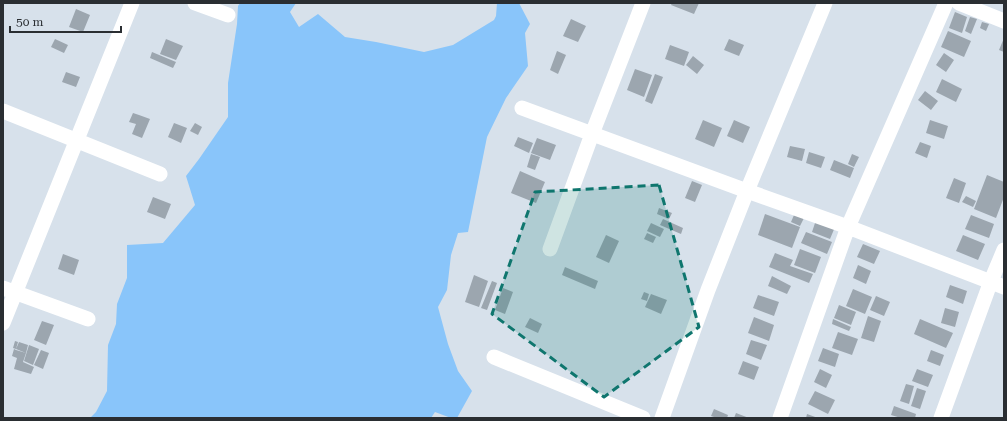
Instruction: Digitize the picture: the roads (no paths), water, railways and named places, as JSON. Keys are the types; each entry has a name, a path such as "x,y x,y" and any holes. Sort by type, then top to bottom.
{"street":[{"path":"3,323 9,291 77,140 132,3"},
{"path":"196,3 228,15"},
{"path":"550,249 592,134 643,3"},
{"path":"662,418 708,290 746,191 825,3"},
{"path":"780,418 848,227 946,3"},
{"path":"959,3 1004,21"},
{"path":"522,108 848,227 997,284"},
{"path":"3,111 160,174"},
{"path":"941,418 997,284 1004,250"},
{"path":"9,291 88,319"},
{"path":"494,357 643,418"}]}
